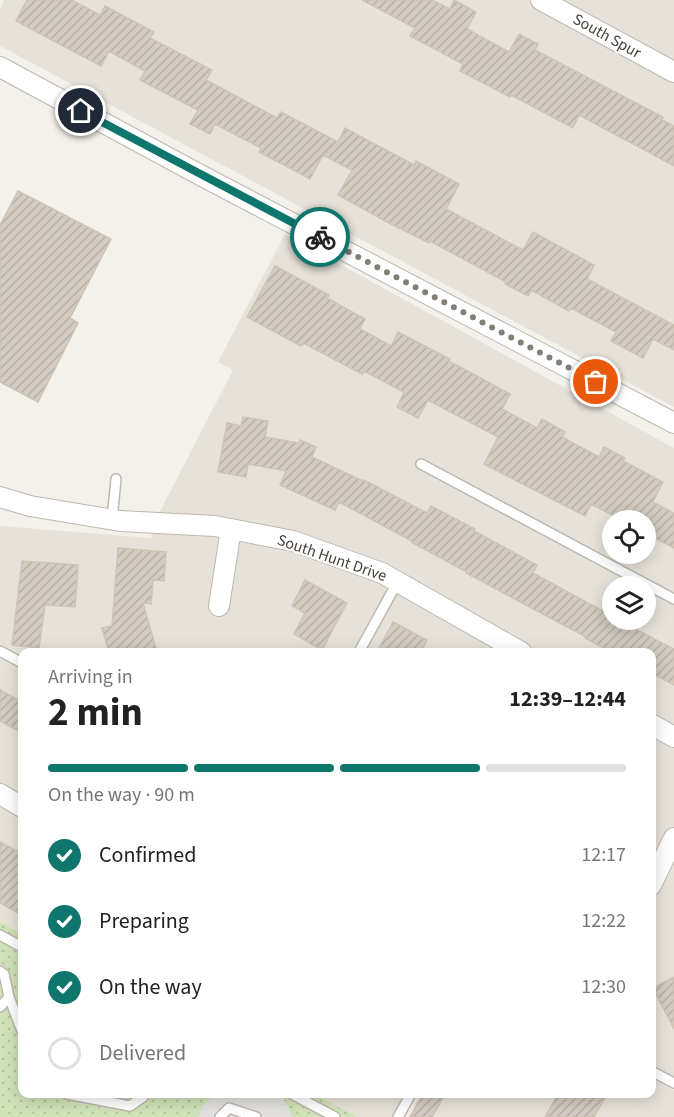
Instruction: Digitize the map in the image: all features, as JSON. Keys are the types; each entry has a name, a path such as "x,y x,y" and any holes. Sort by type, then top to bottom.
{"street":[{"name":"South Spur","path":"541,0 674,72"},
{"path":"0,67 204,177 674,423"},
{"name":"South Hunt Drive","path":"0,497 30,506 112,520 215,526 293,541 398,581 490,645"},
{"path":"219,606 231,529"},
{"path":"656,727 674,737"},
{"path":"0,794 18,805"},
{"path":"656,875 674,838"}],"lane":[{"path":"421,464 674,599"},
{"path":"112,520 116,479"},
{"path":"361,648 398,581"},
{"path":"0,651 18,661"},
{"path":"0,934 18,945"},
{"path":"0,971 4,974 9,997 18,1021"},
{"path":"0,1007 9,997"},
{"path":"656,1074 674,1083"},
{"path":"88,1098 130,1106 142,1098"},
{"path":"299,1098 335,1117"},
{"path":"398,1117 409,1098"},
{"path":"220,1117 229,1108 256,1117"}],"shaded area":[{"path":"4,0 674,0 674,407 0,46 0,9"},
{"path":"285,234 674,448 674,1083 656,1074 656,648 18,648 18,932 0,921 0,526 151,538 154,523 233,370 218,362"},
{"path":"656,1081 674,1090 674,1117 409,1117 418,1098 656,1098"},
{"path":"212,1098 283,1098 293,1117 198,1117 204,1104"},
{"path":"321,1098 409,1098 398,1117 357,1117"}],"green space":[{"path":"0,921 18,932 18,1098 321,1098 357,1117 0,1117"}],"building":[{"path":"27,0 72,0 100,15 105,6 154,32 150,38 212,70 206,80 277,118 281,112 338,142 345,128 414,165 416,161 459,184 446,209 523,250 533,232 594,265 587,279 674,325 674,350 653,339 643,358 611,341 616,332 571,308 569,311 531,290 528,296 430,241 429,243 385,221 338,195 352,170 323,155 310,179 259,152 261,148 215,124 210,134 190,124 198,110 140,80 145,71 109,51 101,66 16,21"},
{"path":"362,0 432,0 450,9 454,0 476,12 467,29 509,52 519,34 538,44 535,50 663,117 662,120 674,126 674,166 579,115 573,128 460,71 463,64 410,36 415,28"},
{"path":"18,191 111,239 70,318 78,323 38,402 0,382 0,225"},
{"path":"275,266 329,295 327,298 365,319 360,329 391,346 398,332 450,359 449,361 510,394 502,409 537,428 542,419 565,432 562,437 599,457 604,447 625,458 623,461 663,482 653,502 674,513 674,548 656,539 656,510 603,510 591,504 585,516 484,464 498,437 428,400 418,418 397,407 404,392 364,371 362,374 303,343 301,346 247,317"},
{"path":"243,417 268,421 265,437 299,443 300,440 316,447 312,457 364,480 427,513 431,506 537,565 533,573 602,611 602,630 637,630 674,649 674,685 656,676 656,648 604,648 339,502 335,510 280,485 286,471 248,464 246,477 218,472 227,423 241,426"},
{"path":"118,548 166,552 164,581 153,580 151,604 143,603 156,648 108,648 102,628 112,626"},
{"path":"22,561 78,565 75,607 45,605 39,648 12,645"},
{"path":"305,580 347,603 323,648 318,648 294,634 305,613 292,606"},
{"path":"393,622 427,640 423,648 379,648"},
{"path":"0,690 18,700 18,731 0,721"},
{"path":"0,842 18,852 18,913 0,903"},
{"path":"674,977 674,1029 656,994 656,986"},
{"path":"421,1098 443,1098 432,1117 410,1117"},
{"path":"556,1098 605,1098 594,1117 545,1117"}],"way so far":[{"path":"320,237 596,382"}],"route":[{"path":"81,111 320,237"}]}
